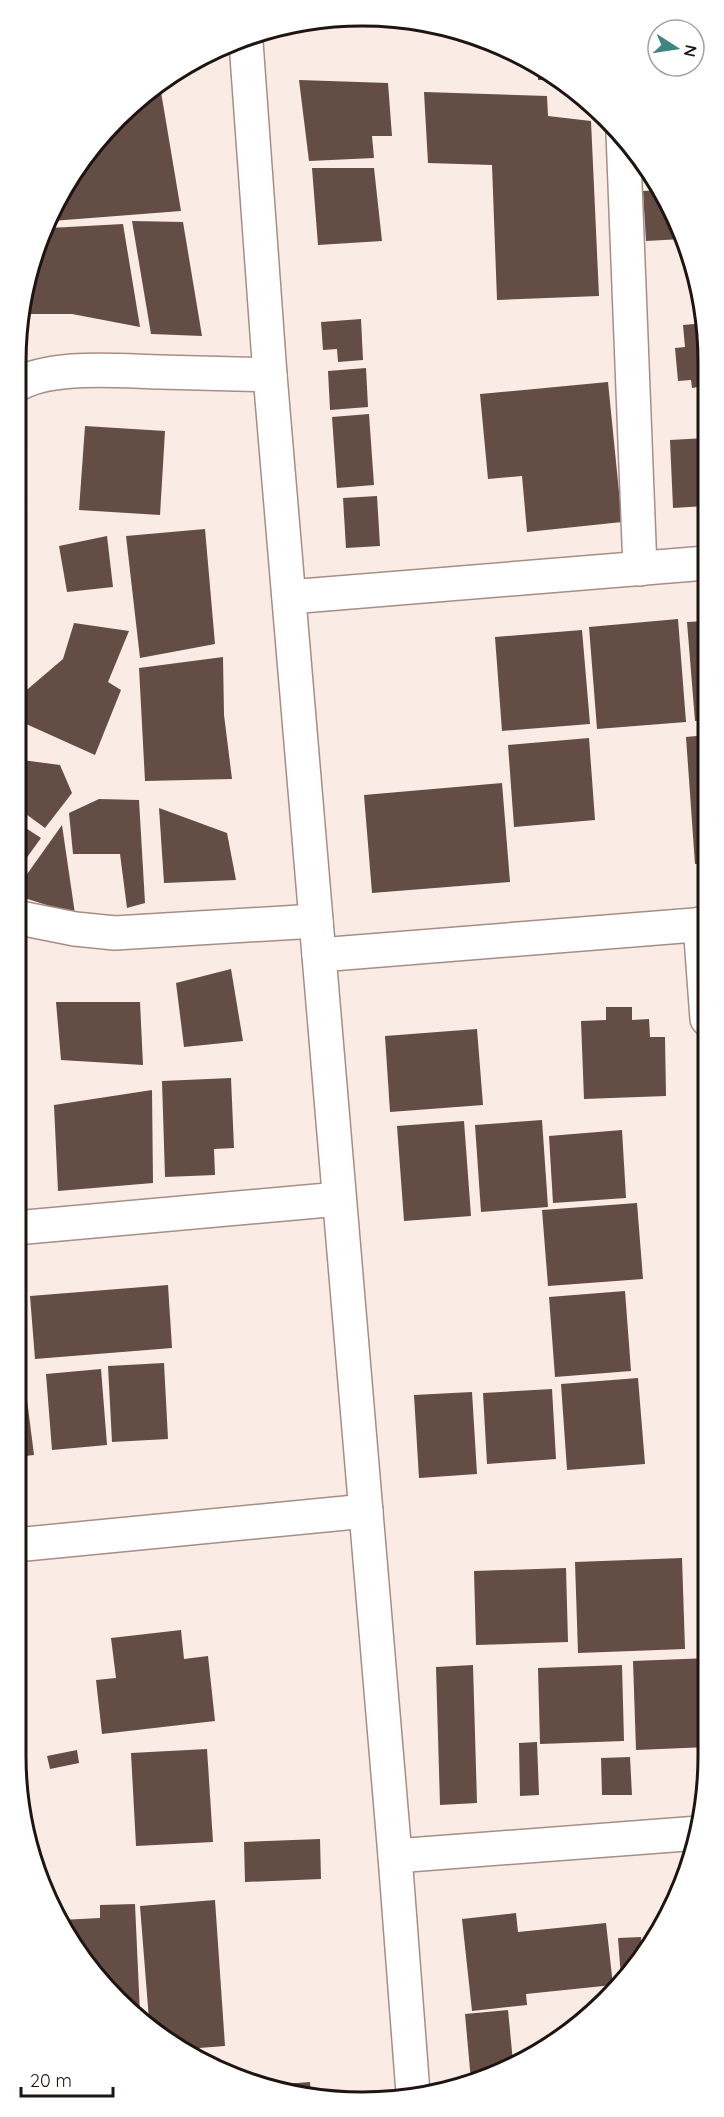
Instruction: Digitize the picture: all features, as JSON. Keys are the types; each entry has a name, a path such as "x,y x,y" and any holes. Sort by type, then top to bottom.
{"street":[{"path":"246,46 270,375 413,2088"},
{"path":"624,151 640,569"},
{"path":"26,379 54,373 98,371 270,375"},
{"path":"289,597 698,565"},
{"path":"26,919 75,929 115,933 316,921"},
{"path":"319,955 698,924"},
{"path":"26,1227 339,1199"},
{"path":"26,1544 366,1511"},
{"path":"395,1856 689,1834"}],"building":[{"path":"299,80 388,83 392,136 372,136 374,158 309,161"},
{"path":"161,92 181,211 57,221 82,175 95,157 124,124"},
{"path":"424,92 547,96 548,116 591,121 599,296 497,300 492,165 428,163"},
{"path":"627,154 643,177 626,162"},
{"path":"312,168 374,168 382,241 318,245"},
{"path":"643,191 651,191 675,239 646,241"},
{"path":"132,221 183,222 202,336 151,334"},
{"path":"123,224 140,327 72,314 29,314 37,275 53,228"},
{"path":"361,319 363,360 338,362 337,349 323,350 321,322"},
{"path":"697,324 698,387 692,388 691,380 678,381 675,348 685,347 683,325"},
{"path":"366,368 368,407 330,410 328,371"},
{"path":"608,382 622,522 527,532 522,476 488,479 480,394"},
{"path":"369,414 374,485 337,488 332,417"},
{"path":"85,426 165,431 160,515 79,510"},
{"path":"698,438 698,506 673,508 670,440"},
{"path":"377,496 380,546 346,548 343,498"},
{"path":"205,529 215,644 140,658 126,536"},
{"path":"107,536 113,587 67,592 59,546"},
{"path":"678,619 686,722 597,729 589,627"},
{"path":"698,621 698,721 695,721 687,622"},
{"path":"74,623 129,631 108,682 121,690 95,755 26,724 26,691 63,659"},
{"path":"582,630 590,724 502,731 495,637"},
{"path":"223,657 224,715 232,779 145,781 139,668"},
{"path":"698,736 698,864 695,864 686,737"},
{"path":"589,738 595,820 514,827 508,745"},
{"path":"26,761 60,765 72,793 45,828 26,814"},
{"path":"502,783 510,882 372,893 364,795"},
{"path":"99,799 139,800 145,903 127,908 120,854 73,854 69,813"},
{"path":"159,808 227,833 236,880 164,883"},
{"path":"62,825 75,914 26,898 26,876"},
{"path":"26,828 41,838 26,859"},
{"path":"231,969 243,1041 184,1047 176,983"},
{"path":"56,1002 140,1002 143,1065 61,1060"},
{"path":"606,1007 632,1007 632,1020 649,1019 650,1037 665,1037 666,1096 584,1099 581,1021 606,1020"},
{"path":"477,1029 483,1105 390,1112 385,1036"},
{"path":"231,1078 234,1148 214,1149 215,1175 165,1177 162,1081"},
{"path":"152,1090 153,1183 58,1191 54,1105"},
{"path":"542,1120 548,1207 481,1212 475,1125"},
{"path":"464,1121 471,1216 404,1221 397,1126"},
{"path":"622,1130 626,1198 553,1203 549,1136"},
{"path":"637,1203 643,1279 548,1286 542,1210"},
{"path":"168,1285 172,1348 35,1359 30,1296"},
{"path":"625,1291 631,1371 555,1377 549,1297"},
{"path":"164,1363 168,1439 112,1442 108,1366"},
{"path":"101,1369 107,1445 52,1450 46,1374"},
{"path":"638,1378 645,1464 567,1470 561,1384"},
{"path":"552,1389 556,1459 487,1464 483,1393"},
{"path":"26,1392 34,1455 26,1456"},
{"path":"472,1392 477,1474 419,1478 414,1395"},
{"path":"682,1558 685,1649 578,1653 575,1562"},
{"path":"566,1568 568,1642 476,1645 474,1571"},
{"path":"181,1630 184,1659 208,1656 215,1721 102,1734 96,1680 116,1678 111,1638"},
{"path":"698,1658 698,1747 636,1750 633,1661"},
{"path":"473,1665 477,1803 440,1805 436,1667"},
{"path":"622,1665 624,1741 540,1744 538,1668"},
{"path":"537,1742 539,1795 520,1796 519,1743"},
{"path":"207,1749 213,1842 136,1846 131,1753"},
{"path":"77,1750 79,1763 50,1769 47,1756"},
{"path":"630,1757 632,1795 602,1795 601,1758"},
{"path":"320,1839 321,1879 245,1882 244,1842"},
{"path":"215,1900 225,2046 198,2048 149,2015 140,1906"},
{"path":"135,1904 140,2008 95,1960 69,1920 100,1918 100,1905"},
{"path":"516,1913 518,1932 606,1923 612,1980 607,1986 526,1994 527,2005 472,2011 462,1919"},
{"path":"641,1937 642,1943 620,1970 618,1938"},
{"path":"508,2010 512,2056 470,2074 465,2014"},
{"path":"310,2082 310,2088 296,2085 290,2084"}]}
